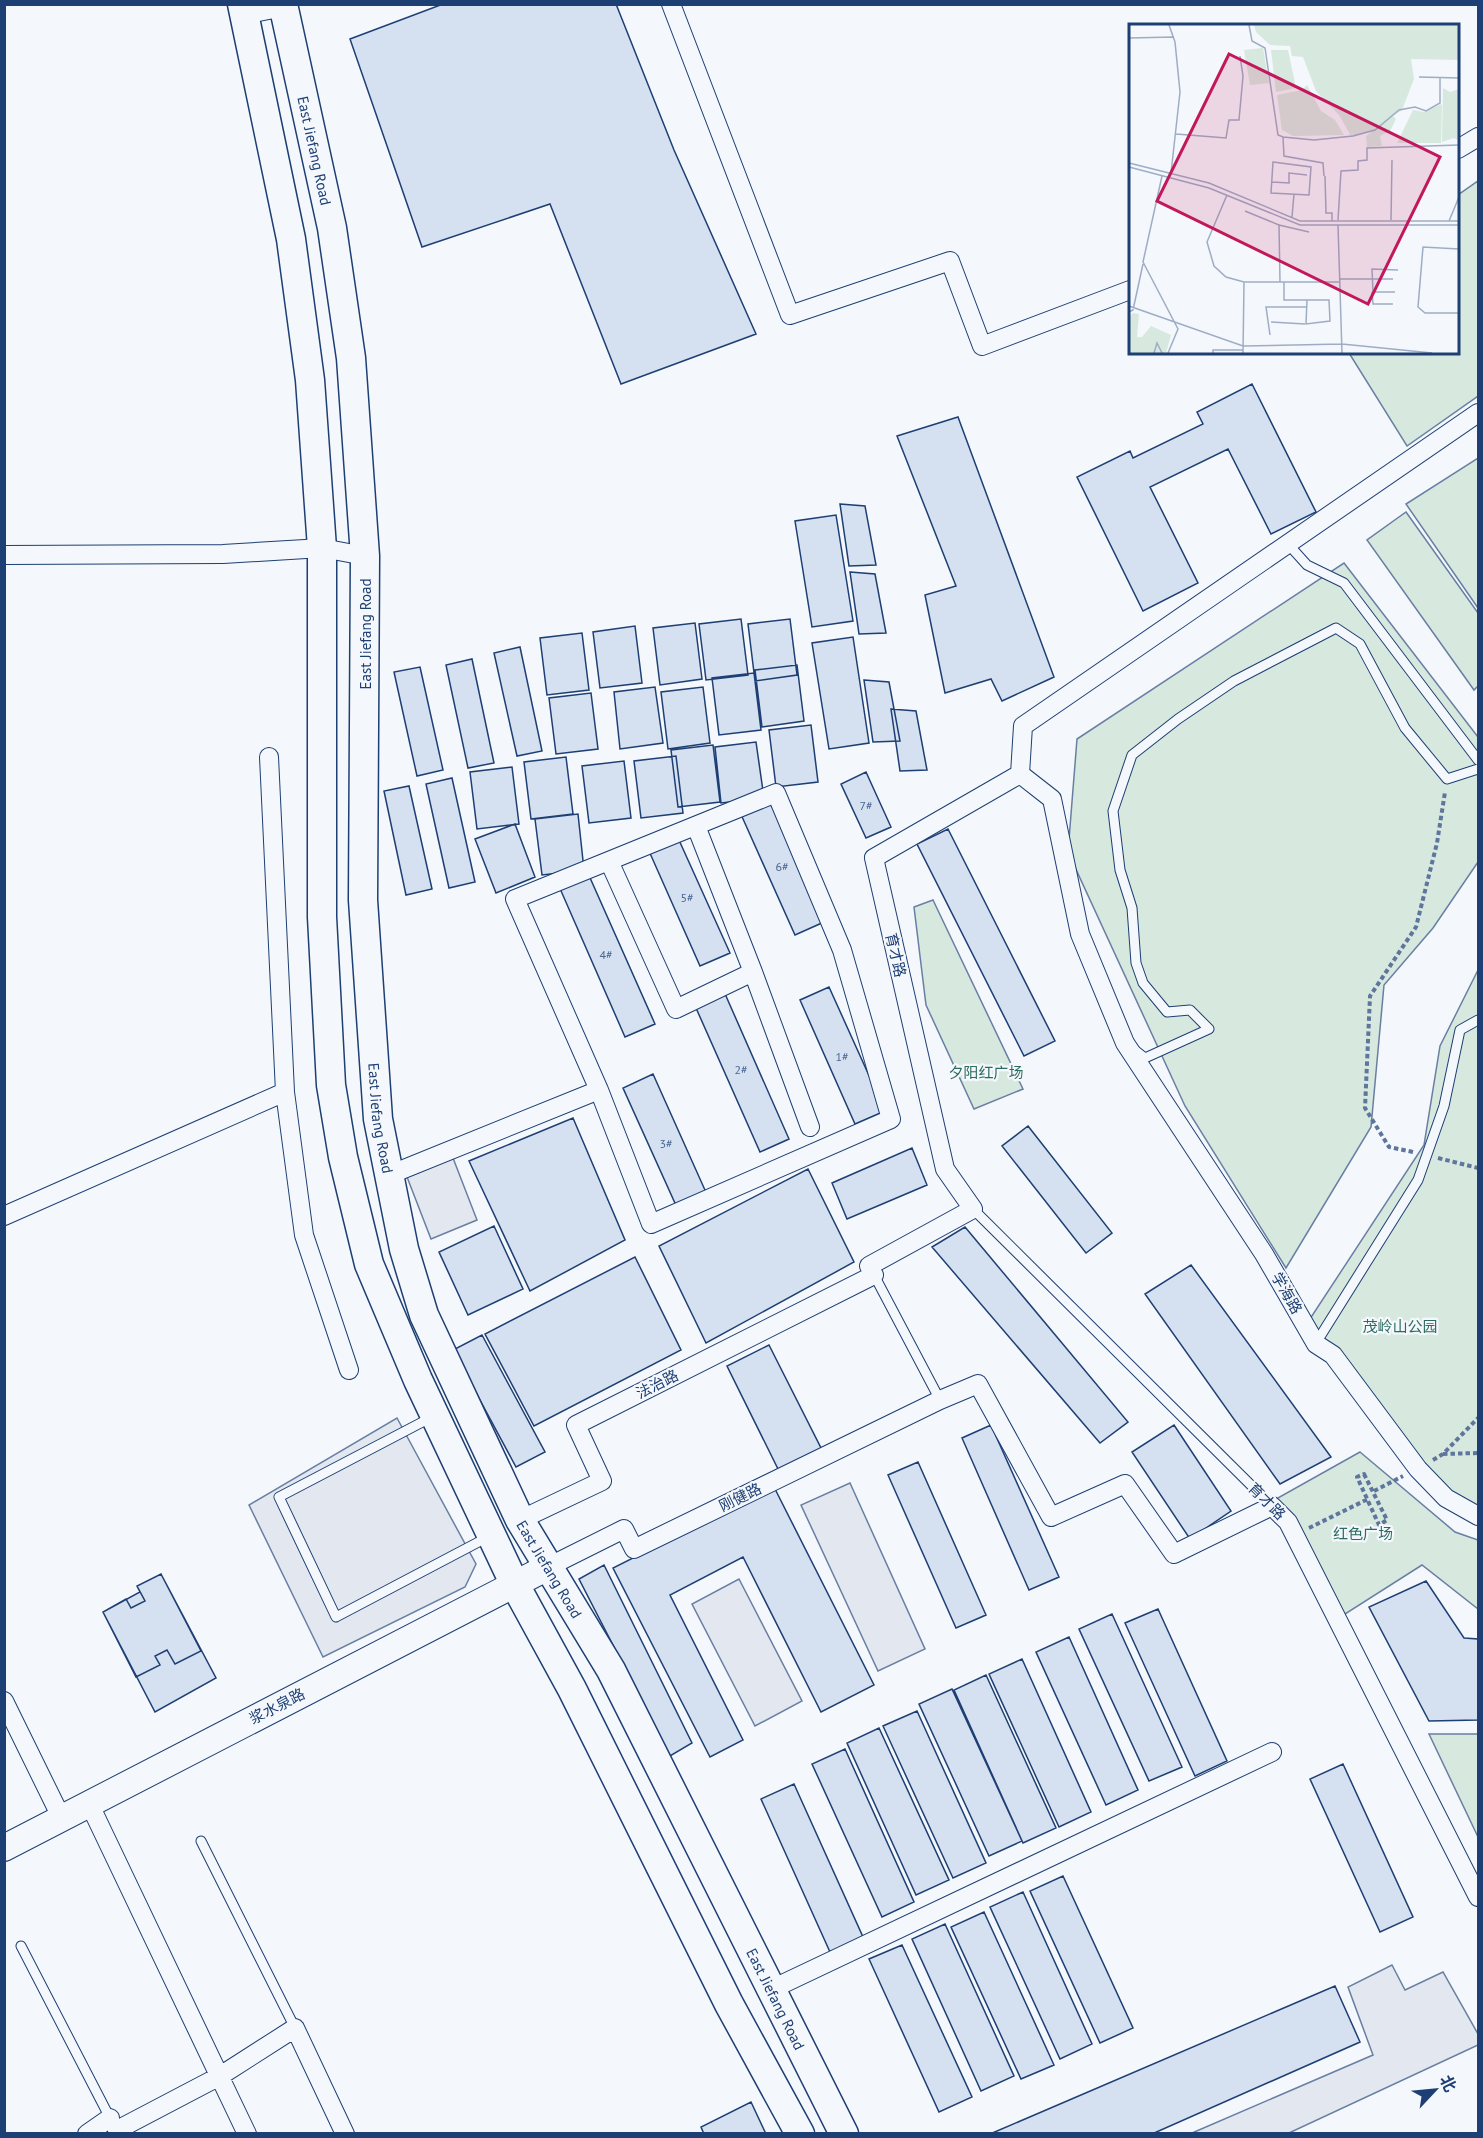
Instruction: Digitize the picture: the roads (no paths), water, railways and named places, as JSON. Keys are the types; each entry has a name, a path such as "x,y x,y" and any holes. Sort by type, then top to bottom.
{"main road":[{"path":"278,4 242,8 291,239 310,380 322,548 322,917 331,1085 344,1157 369,1264 434,1416 514,1584 572,1689 729,2004 800,2133"},
{"name":"East Jiefang Road","path":"283,4 334,240 351,358 365,556 363,900 378,1119 404,1249 424,1315 520,1520 611,1670 844,2133"},
{"name":"浆水泉路","path":"4,1848 550,1566"}],"street":[{"path":"671,4 790,315 950,261 982,345 1129,291"},
{"path":"1459,148 1479,137"},
{"path":"1020,774 1023,726 1479,413"},
{"path":"4,555 224,554 322,548 365,556"},
{"path":"269,758 285,1092 304,1235 349,1370"},
{"name":"学海路","path":"1020,774 1053,799 1080,934 1125,1043 1264,1254 1316,1344 1332,1355 1418,1468 1446,1498 1479,1516"},
{"name":"育才路","path":"973,1209 945,1169 874,858 1020,774"},
{"path":"776,793 842,950 891,1119 651,1224 600,1090 515,899 609,861 776,793"},
{"path":"696,826 810,1127"},
{"path":"609,861 676,1010 753,972"},
{"path":"389,1175 600,1090"},
{"path":"4,1216 285,1092"},
{"path":"871,1270 973,1209"},
{"name":"法治路","path":"520,1520 602,1481 576,1425 871,1270"},
{"path":"940,1400 978,1384 1051,1517 1125,1484 1174,1554 1272,1506"},
{"name":"刚健路","path":"550,1566 624,1529 634,1549 940,1400"},
{"name":"育才路","path":"1272,1506 1288,1522 1479,1897"},
{"path":"4,1701 61,1817"},
{"path":"772,1989 1272,1752"},
{"path":"89,1803 248,2133"},
{"path":"87,2133 115,2127 220,2076 295,2028 345,2133"}],"lane":[{"path":"1288,544 1308,565 1344,584 1479,760"},
{"path":"1125,1043 1145,1058 1209,1029 1190,1010 1167,1012 1143,983 1136,963 1132,908 1120,870 1113,811 1132,755 1178,719 1234,681 1336,628 1360,644 1405,728 1447,779 1479,770"},
{"path":"1316,1344 1418,1180 1444,1106 1460,1030 1479,1020"},
{"name":"育才路","path":"973,1209 1272,1506"},
{"path":"871,1270 940,1400"},
{"path":"434,1416 279,1497 336,1617 491,1535"},
{"path":"201,1841 295,2028"},
{"path":"21,1946 115,2127"}],"park label":[{"name":"夕阳红广场","path":"986,1072"},
{"name":"茂岭山公园","path":"1400,1326"},
{"name":"红色广场","path":"1363,1533"}]}
